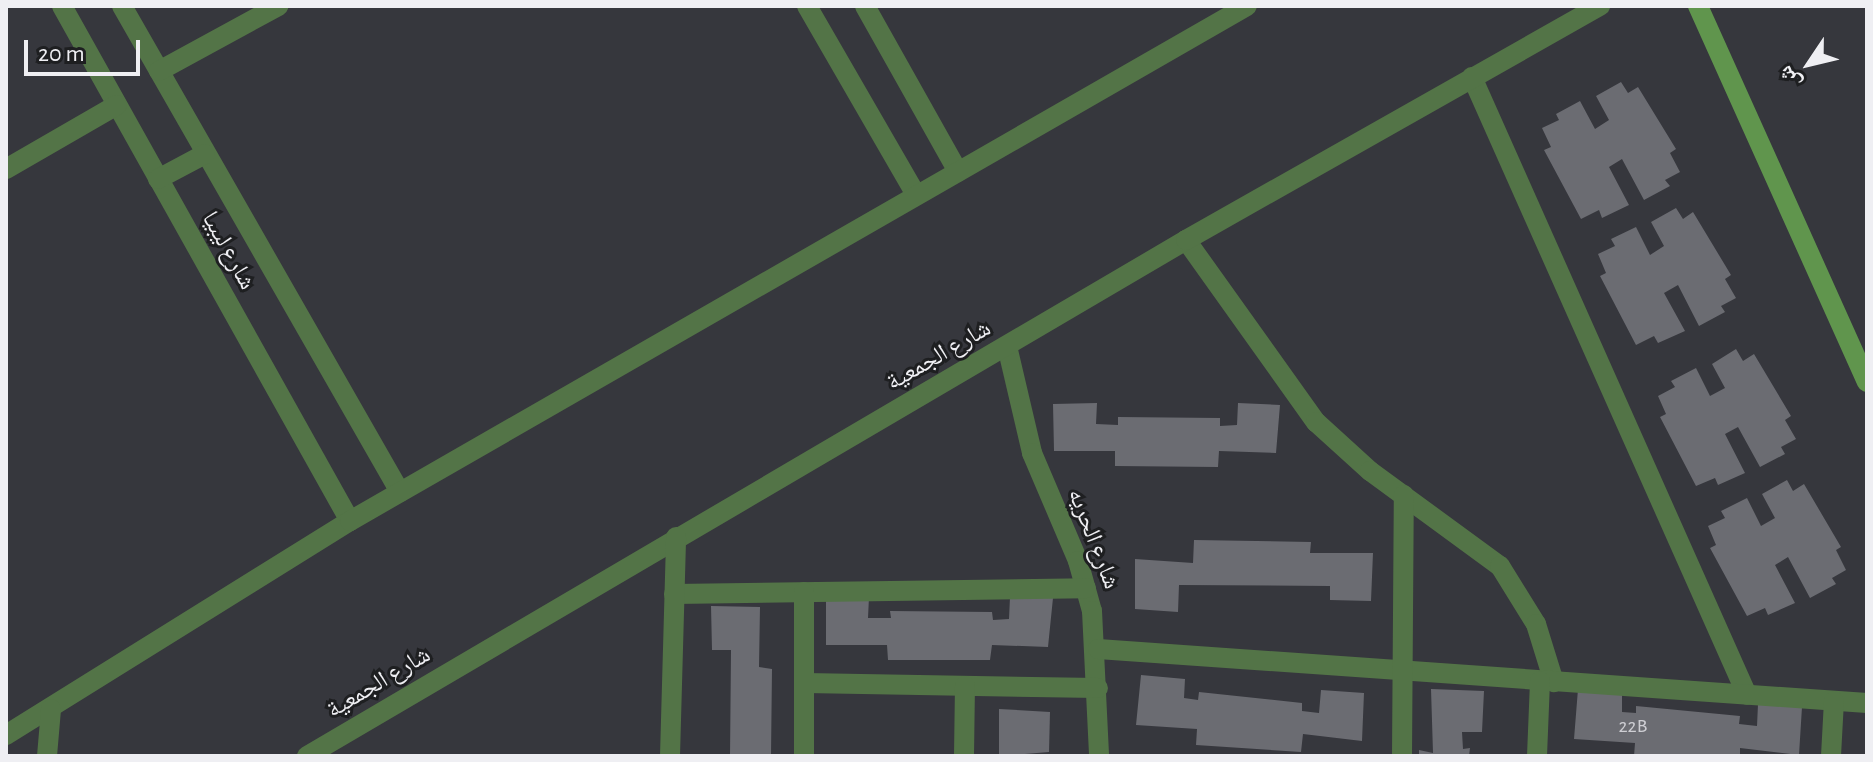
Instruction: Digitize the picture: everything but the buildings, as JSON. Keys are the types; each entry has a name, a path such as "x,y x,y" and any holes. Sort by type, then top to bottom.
{"main road":[{"path":"1698,6 1867,382"}],"street":[{"name":"شارع ليبيا","path":"62,6 350,521"},
{"name":"شارع ليبيا","path":"122,6 400,492"},
{"path":"159,71 278,6"},
{"path":"807,6 916,195"},
{"path":"865,6 958,172"},
{"path":"6,735 350,521 1247,6"},
{"name":"شارع الجمعية","path":"307,756 1186,240 1600,6"},
{"path":"1472,77 1747,695"},
{"path":"6,169 117,105"},
{"path":"158,179 205,154"},
{"path":"1186,240 1316,422 1404,495 1500,566 1531,614 1547,682 1537,756"},
{"name":"شارع الحريه","path":"1007,346 1032,453 1086,588 1098,649 1099,756"},
{"path":"1402,756 1404,495"},
{"path":"670,756 676,537"},
{"path":"674,594 1086,588"},
{"path":"804,592 804,756"},
{"path":"1098,649 1867,703"},
{"path":"805,683 1098,688"},
{"path":"964,756 965,686"},
{"path":"1831,756 1834,701"},
{"path":"47,756 51,709"}]}
